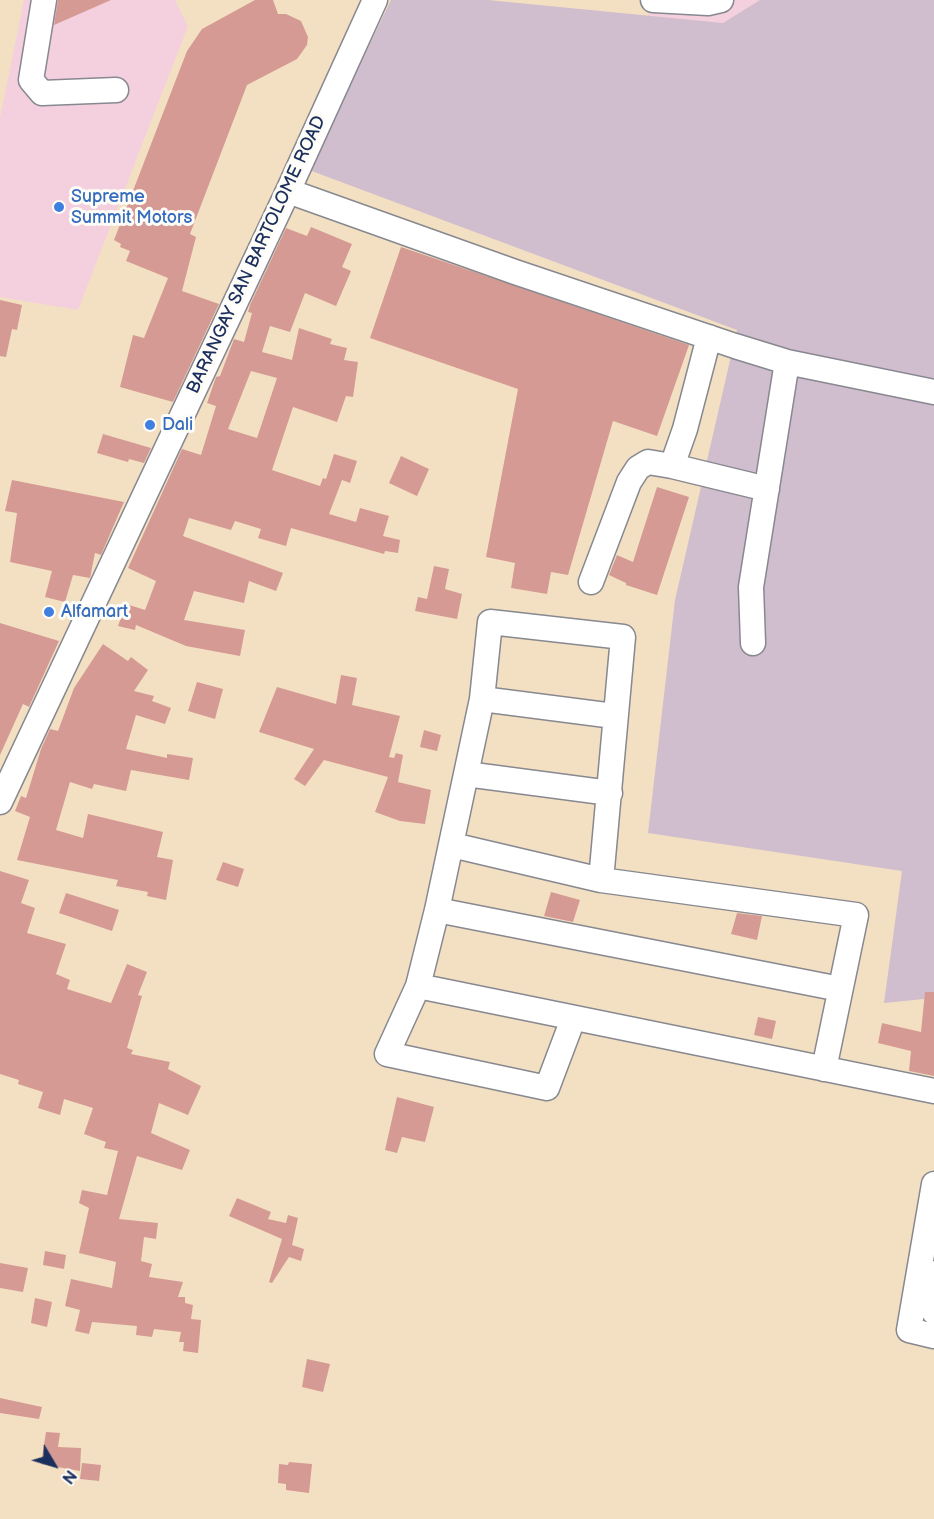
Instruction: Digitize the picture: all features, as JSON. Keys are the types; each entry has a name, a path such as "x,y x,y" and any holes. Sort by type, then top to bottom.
{"street":[{"path":"44,0 31,80 42,93 116,90"},
{"name":"BARANGAY SAN BARTOLOME ROAD","path":"0,802 288,191 375,0"},
{"path":"656,0 708,3 721,0"},
{"path":"288,191 515,272 787,362 934,392"},
{"path":"672,466 685,429 709,337"},
{"path":"753,643 751,587 787,362"},
{"path":"591,582 629,482 638,468 648,462 767,489"},
{"path":"573,1019 547,1088 387,1054 418,986 437,910 482,699 490,622 623,637 614,716 610,794 601,880"},
{"path":"482,699 614,716"},
{"path":"466,774 610,794"},
{"path":"452,845 601,880 856,915 824,1068"},
{"path":"437,910 840,989"},
{"path":"418,986 934,1091"},
{"path":"934,1184 909,1330 934,1336"},
{"path":"934,1259 928,1299 934,1311"}],"shaded area":[{"name":"Supreme Summit Motors","path":"24,0 175,0 188,26 78,310 0,297 0,118"},
{"path":"391,0 488,0 723,23 760,0 934,0 934,998 884,1003 902,871 648,833 675,600 737,330 309,170"},
{"path":"648,0 760,0 723,23 648,16"}],"building":[{"path":"58,0 111,0 54,25"},
{"path":"255,0 273,0 278,14 286,14 301,21 308,37 307,45 297,59 247,85 190,234 196,237 182,291 219,304 173,402 120,387 133,335 144,338 168,278 126,261 130,251 120,247 121,244 114,240 187,51 202,29"},
{"path":"311,227 352,244 342,267 351,271 336,306 305,293 290,332 270,326 262,352 292,360 299,328 332,339 330,344 347,348 344,360 358,362 353,397 346,396 337,422 293,407 272,470 320,486 323,478 326,479 334,454 357,461 350,483 342,480 329,514 356,522 360,508 389,516 383,536 400,540 398,553 385,551 384,554 291,528 286,546 258,538 261,529 235,521 231,530 189,518 183,536 283,573 276,591 249,581 244,603 194,591 184,620 245,630 240,656 186,646 136,625 135,630 118,626 126,604 145,610 156,581 128,568 182,449 201,455 216,406 207,403 216,377 220,376 234,339 244,342 252,313 248,312 250,305 286,228 307,236","holes":["251,371 277,378 257,438 228,429"]},
{"path":"401,247 689,345 657,436 613,421 568,575 551,572 547,594 511,588 515,563 486,557 518,389 370,338"},
{"path":"0,300 22,305 17,330 12,329 6,357 0,356"},
{"path":"103,434 151,448 144,463 129,459 128,462 97,453"},
{"path":"401,456 429,469 417,496 389,483"},
{"path":"12,480 124,502 101,555 95,553 90,578 73,575 65,602 45,597 52,571 10,562 17,513 5,511"},
{"path":"657,487 689,497 657,595 626,585 609,575 617,555 633,562"},
{"path":"434,566 449,569 445,589 462,594 457,619 415,611 418,597 427,599"},
{"path":"0,623 59,641 29,707 23,704 0,755"},
{"path":"103,644 128,661 131,657 148,670 134,691 154,696 152,701 171,708 165,724 136,715 126,749 167,758 167,754 193,758 189,780 131,770 126,791 94,784 92,789 70,782 56,830 83,838 88,814 163,832 157,857 173,860 166,900 147,896 148,892 116,886 118,880 17,860 30,817 15,811 21,796 26,798 41,749 50,729 58,731 74,688"},
{"path":"341,675 357,678 352,705 400,716 389,757 394,758 396,753 403,755 398,782 431,790 425,824 400,821 375,812 388,777 324,760 305,786 294,779 314,749 259,732 277,687 336,704"},
{"path":"197,682 223,689 215,719 188,711"},
{"path":"424,730 441,735 437,751 420,747"},
{"path":"223,862 244,869 238,887 216,880"},
{"path":"0,871 29,880 21,903 35,908 27,933 66,944 56,974 70,980 67,989 111,1003 127,964 147,972 138,995 142,996 127,1048 133,1050 131,1054 170,1062 168,1069 201,1086 188,1115 159,1103 151,1133 190,1150 182,1170 137,1156 119,1219 158,1223 156,1239 144,1237 141,1261 152,1264 149,1277 183,1282 178,1297 185,1297 185,1303 193,1305 191,1319 201,1320 198,1353 183,1351 184,1342 179,1342 181,1332 154,1329 152,1337 136,1335 137,1326 92,1322 89,1334 75,1331 80,1310 65,1306 71,1279 112,1288 116,1262 79,1253 89,1208 79,1203 82,1190 107,1195 118,1151 104,1148 106,1142 84,1134 93,1108 64,1099 60,1115 38,1108 43,1092 18,1084 19,1080 0,1074"},
{"path":"551,892 580,900 573,922 544,916"},
{"path":"66,893 119,910 112,931 59,913"},
{"path":"737,913 762,916 757,940 731,934"},
{"path":"925,992 934,992 934,1076 909,1071 911,1051 878,1043 882,1023 921,1032"},
{"path":"758,1017 776,1021 772,1039 754,1035"},
{"path":"397,1097 434,1107 425,1142 402,1137 397,1153 385,1150"},
{"path":"237,1198 271,1212 268,1219 286,1223 288,1215 298,1218 292,1245 304,1249 301,1261 289,1257 272,1283 269,1282 282,1239 229,1216"},
{"path":"45,1251 66,1255 64,1269 43,1265"},
{"path":"0,1263 28,1268 23,1292 0,1288"},
{"path":"35,1298 52,1302 47,1327 31,1323"},
{"path":"307,1359 330,1364 323,1392 302,1387"},
{"path":"0,1398 42,1407 39,1419 0,1413"},
{"path":"46,1432 60,1433 58,1447 81,1448 80,1471 41,1464"},
{"path":"289,1462 312,1464 309,1493 286,1490 286,1484 278,1483 279,1464 288,1465"},
{"path":"82,1463 101,1465 99,1481 80,1479"}],"place":[{"name":"Supreme Summit Motors","path":"59,207"},
{"name":"Dali","path":"150,425"},
{"name":"Alfamart","path":"49,612"}]}
